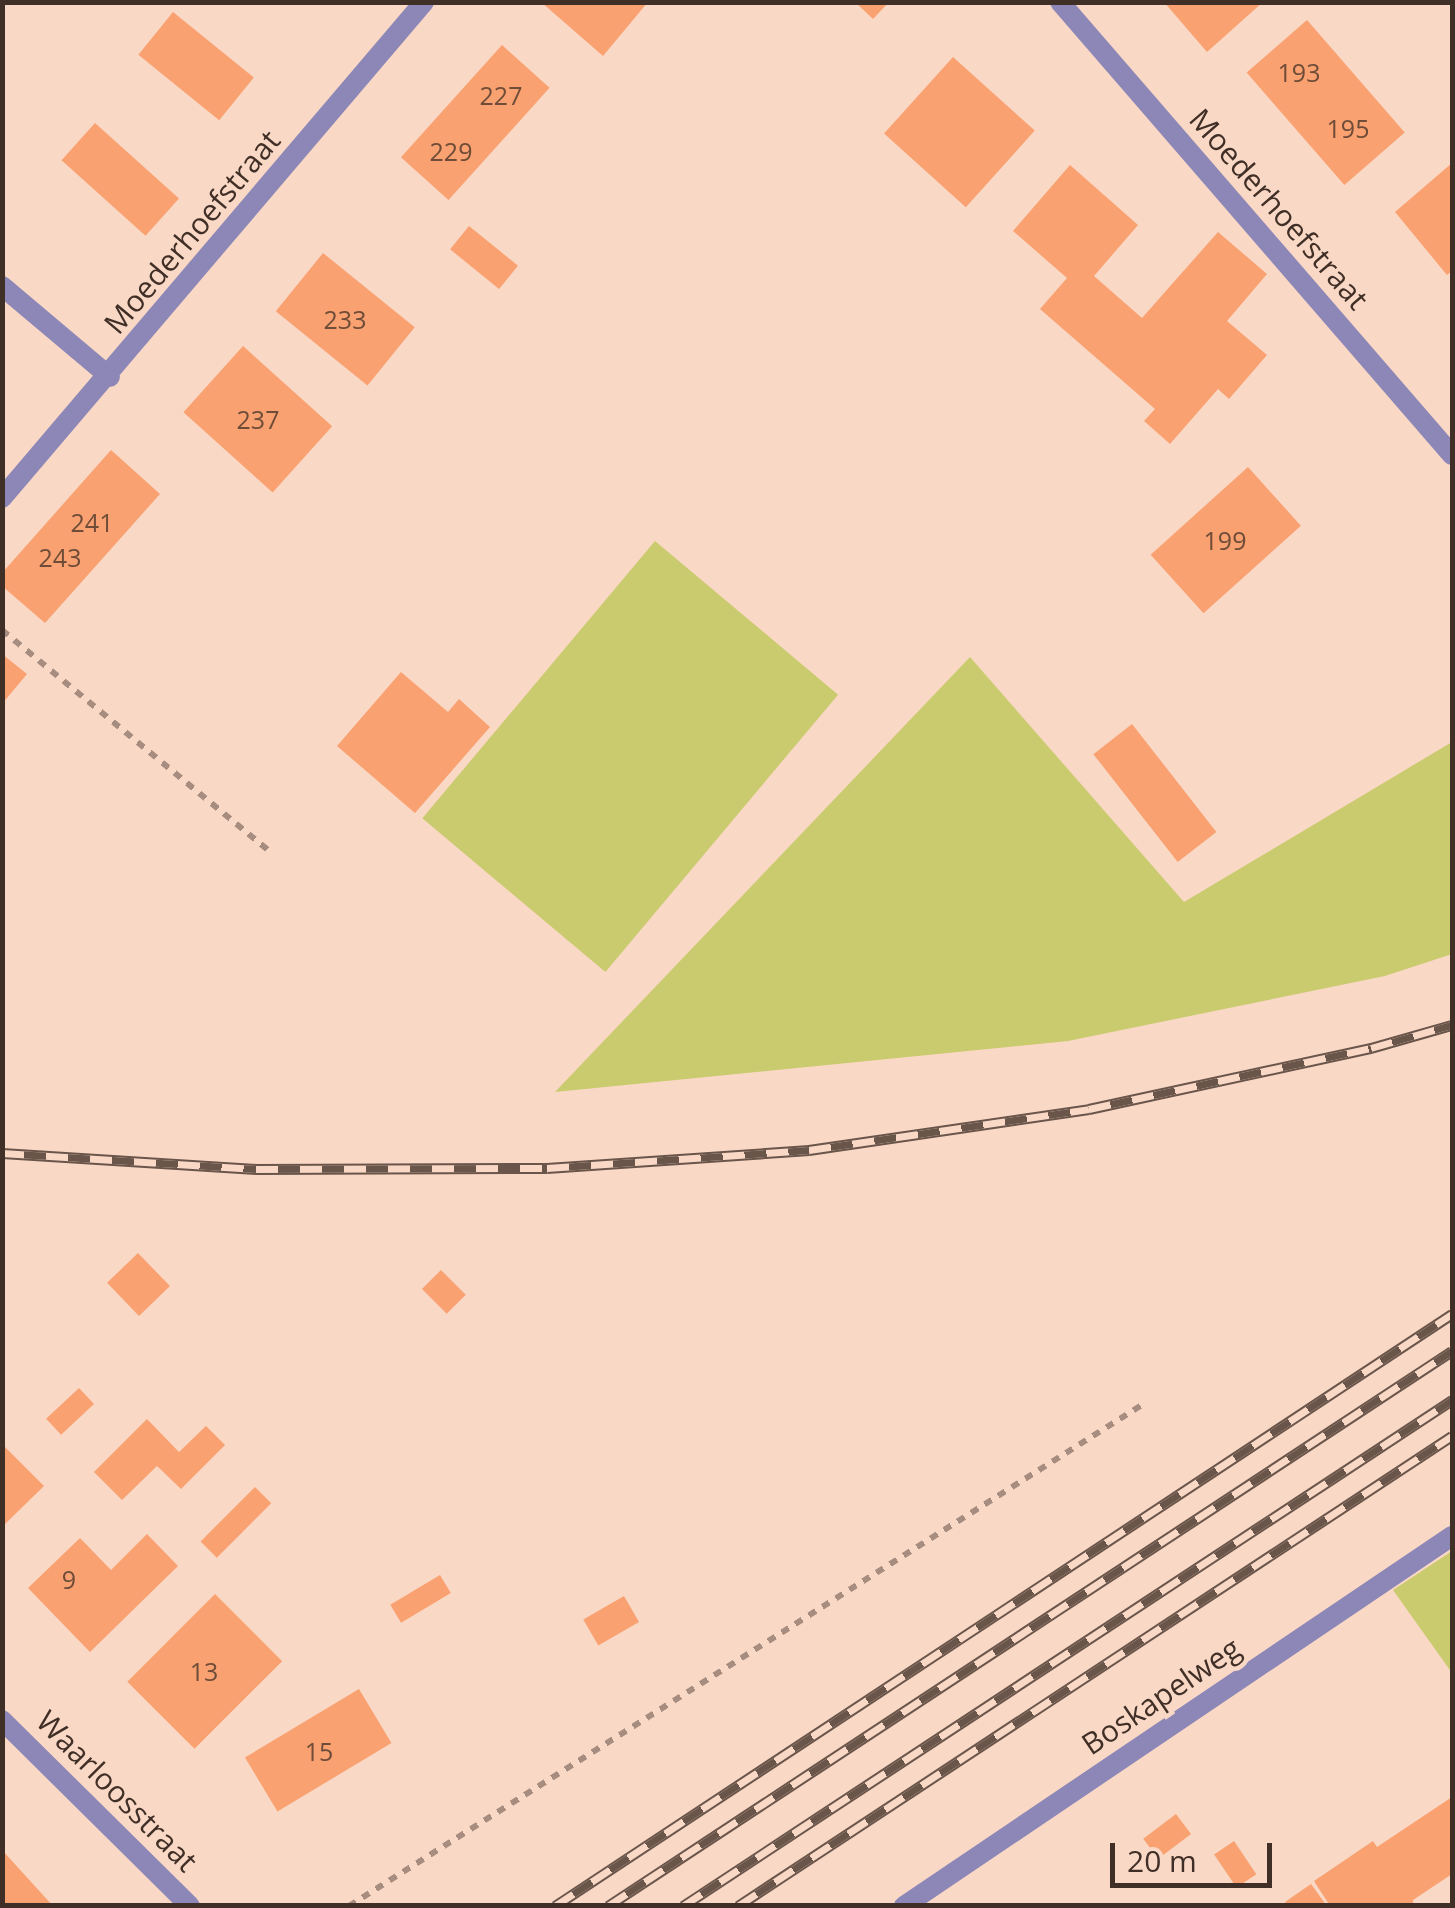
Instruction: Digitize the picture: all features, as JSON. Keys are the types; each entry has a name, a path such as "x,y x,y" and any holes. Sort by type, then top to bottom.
{"street":[{"name":"Moederhoefstraat","path":"2,498 110,376 424,2"},
{"name":"Moederhoefstraat","path":"1060,2 1452,455"},
{"path":"2,286 110,376"},
{"name":"Boskapelweg","path":"904,1906 1452,1536"},
{"name":"Waarloosstraat","path":"2,1720 190,1906"}],"path":[{"path":"2,630 272,854"},
{"path":"349,1906 1145,1403"}],"shaded area":[{"path":"655,541 838,695 605,972 422,818"},
{"path":"970,657 1184,902 1452,742 1452,954 1385,976 1068,1041 555,1092"},
{"path":"1452,1551 1452,1673 1393,1590"}],"building":[{"path":"541,2 648,2 603,56"},
{"path":"855,2 889,2 873,19"},
{"path":"1164,2 1263,2 1207,52"},
{"path":"173,12 254,77 219,120 138,55"},
{"path":"1307,20 1405,132 1344,185 1247,72"},
{"path":"502,45 550,88 449,200 401,157"},
{"path":"953,57 1035,131 966,207 884,134"},
{"path":"95,123 179,199 146,236 62,160"},
{"path":"1452,163 1452,271 1447,275 1395,212"},
{"path":"1070,165 1138,225 1094,276 1142,318 1218,232 1267,274 1227,321 1267,355 1229,399 1218,389 1170,444 1144,421 1155,409 1040,309 1067,278 1013,231"},
{"path":"469,226 518,266 499,289 450,249"},
{"path":"323,253 415,327 368,386 276,311"},
{"path":"243,346 332,426 273,492 183,412"},
{"path":"111,450 160,494 45,623 2,586 2,573"},
{"path":"1248,467 1301,526 1204,613 1151,555"},
{"path":"2,654 27,674 2,704"},
{"path":"401,672 448,712 459,699 490,727 415,813 337,746"},
{"path":"1132,724 1216,832 1178,862 1093,754"},
{"path":"138,1253 170,1286 139,1316 107,1283"},
{"path":"441,1270 466,1295 447,1314 422,1289"},
{"path":"79,1388 94,1404 61,1435 46,1419"},
{"path":"147,1419 179,1452 206,1426 225,1445 181,1489 157,1466 122,1500 94,1472"},
{"path":"2,1444 44,1486 2,1527"},
{"path":"255,1487 271,1503 217,1558 201,1541"},
{"path":"147,1534 178,1566 90,1652 28,1588 80,1538 111,1570"},
{"path":"440,1575 451,1593 401,1623 390,1605"},
{"path":"215,1594 282,1661 194,1749 127,1682"},
{"path":"624,1596 639,1622 598,1645 583,1620"},
{"path":"359,1689 391,1743 277,1812 245,1758"},
{"path":"1452,1797 1452,1874 1413,1900 1413,1906 1330,1906 1314,1881 1373,1841 1377,1847"},
{"path":"1176,1814 1191,1834 1158,1859 1143,1839"},
{"path":"1234,1841 1256,1874 1236,1888 1214,1854"},
{"path":"2,1850 53,1906 2,1906"},
{"path":"1311,1884 1327,1906 1288,1906 1285,1902"}],"railway":[{"path":"2,1153 256,1169 547,1168 809,1150 1089,1109 1371,1048 1452,1025"},
{"path":"555,1906 1452,1314"},
{"path":"608,1906 1452,1351"},
{"path":"683,1906 1452,1400"},
{"path":"738,1906 1452,1436"}]}
